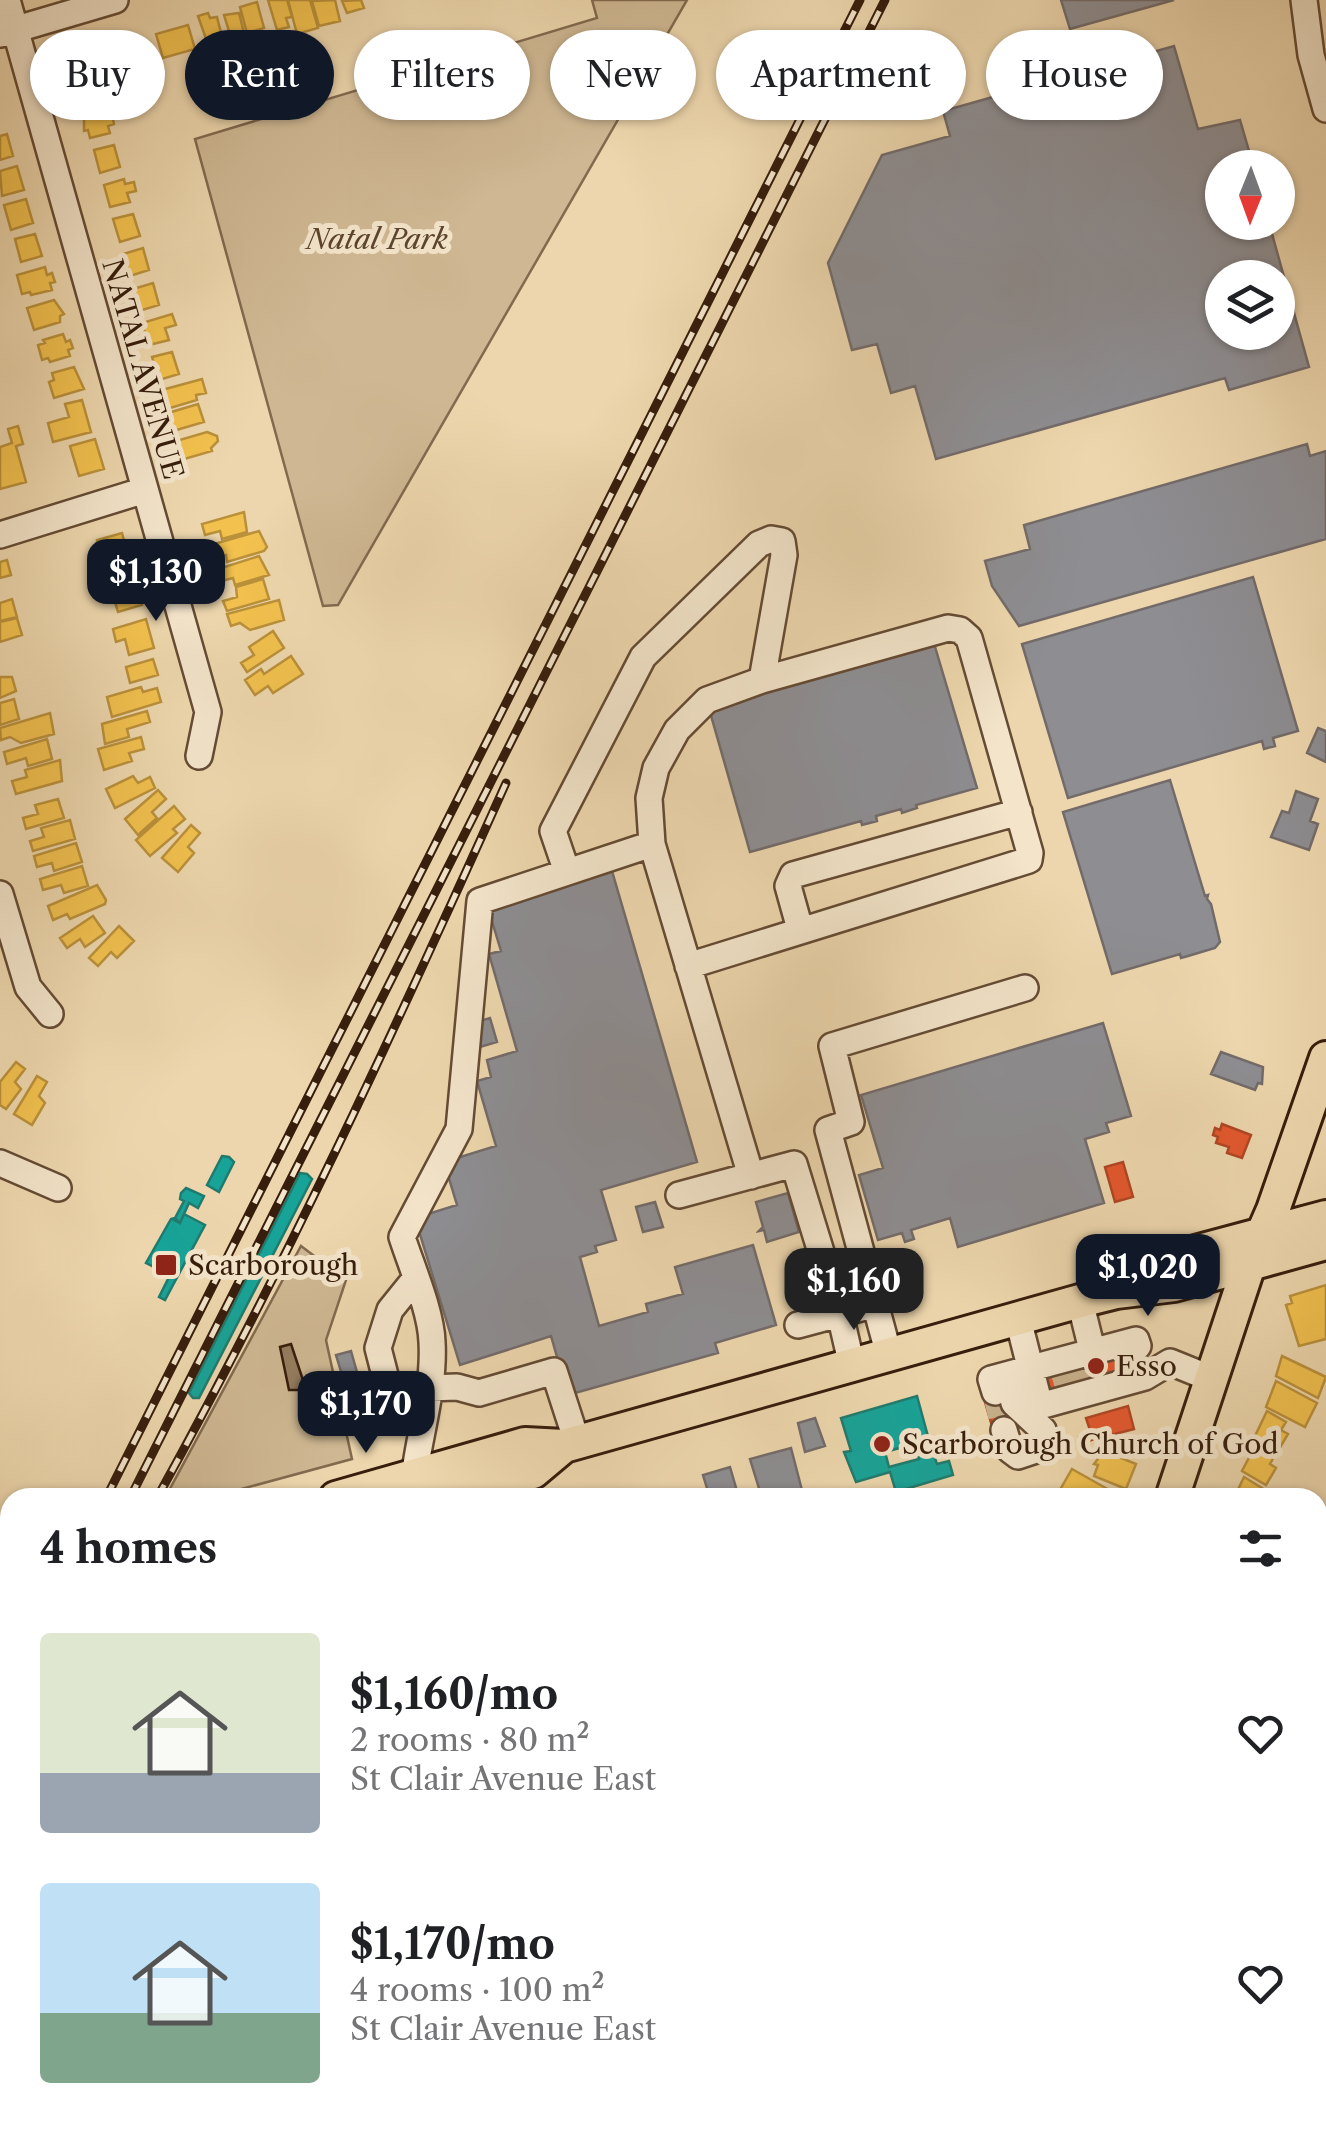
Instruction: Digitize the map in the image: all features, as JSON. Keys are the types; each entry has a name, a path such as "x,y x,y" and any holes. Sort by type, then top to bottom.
{"main road":[{"path":"1175,1488 1249,1265 1274,1210 1326,1058"},
{"path":"1116,1292 1158,1262 1326,1216"},
{"path":"425,1488 525,1444 570,1444 1080,1301 1174,1285 1326,1244"}],"street":[{"name":"NATAL AVENUE","path":"7,0 8,32 208,712 200,756"},
{"path":"8,32 115,0"},
{"path":"1304,0 1311,55 1326,109"},
{"path":"0,535 144,490"},
{"path":"567,872 553,839 555,824 643,656 759,544 771,538 782,541 784,555 762,680"},
{"path":"688,966 1029,860 969,638 960,630 948,628 762,680 707,700 677,730 656,768 649,798 652,844 688,966 751,1176"},
{"path":"800,929 788,886 792,875 1019,812"},
{"path":"420,1488 432,1336 402,1237 459,1130 480,901 652,844"},
{"path":"0,894 28,987 50,1014"},
{"path":"890,1356 828,1130 851,1122 832,1046 1024,988"},
{"path":"0,1163 58,1188"},
{"path":"680,1195 794,1164 852,1366"},
{"path":"388,1387 378,1348 390,1310 415,1279"},
{"path":"1080,1301 1083,1372"},
{"path":"798,1324 876,1304"},
{"path":"1018,1319 1083,1372 1170,1362 1212,1380"},
{"path":"1004,1430 1010,1450 1018,1456 1042,1448 1043,1430 1014,1403 1152,1336 1170,1362"},
{"path":"428,1388 457,1387 479,1393 554,1371 570,1444"}],"green space":[{"name":"Natal Park","path":"592,0 687,0 670,30 557,30 597,18"},
{"name":"Natal Park","path":"550,32 550,120 618,120 338,605 323,606 195,139 258,120 334,120 334,97 354,91 354,120 530,120 530,38"},
{"path":"301,1246 346,1280 326,1340 352,1459 245,1488 170,1488"}],"building: Homes":[{"path":"268,0 287,0 292,17 286,18 289,27 277,30"},
{"path":"288,0 310,0 318,28 296,30"},
{"path":"335,0 340,21 319,26 312,1"},
{"path":"361,0 364,8 347,13 342,1"},
{"path":"257,2 264,28 246,30 240,7"},
{"path":"208,13 210,18 217,17 220,30 203,30 198,16"},
{"path":"239,13 243,30 229,30 224,15"},
{"path":"188,25 185,52 165,57 165,31"},
{"path":"84,120 113,120 114,124 108,126 110,133 90,138 88,130 84,131"},
{"path":"7,134 13,156 0,160 0,136"},
{"path":"114,145 120,167 100,173 94,150"},
{"path":"17,166 24,190 2,196 0,171"},
{"path":"124,179 125,184 134,182 136,191 127,193 130,202 110,207 104,185"},
{"path":"26,199 33,223 11,230 4,205"},
{"path":"133,214 140,236 120,242 113,219"},
{"path":"35,234 42,256 21,262 15,239"},
{"path":"143,248 149,270 130,276 123,254"},
{"path":"45,267 55,282 50,283 52,290 22,294 17,275"},
{"path":"153,283 159,305 139,311 133,289"},
{"path":"54,300 64,314 60,322 34,330 27,308"},
{"path":"172,314 176,325 165,328 169,340 149,345 142,323"},
{"path":"63,334 73,348 68,350 70,356 50,362 48,358 42,360 38,345"},
{"path":"172,352 179,374 159,380 152,357"},
{"path":"74,367 84,389 54,398 49,382 54,380 52,373"},
{"path":"202,379 206,393 196,395 197,400 167,409 162,390"},
{"path":"82,400 91,432 53,442 48,423 69,417 65,404"},
{"path":"198,404 204,422 173,431 169,427 168,413"},
{"path":"18,426 23,444 16,446 26,482 0,489 0,447 12,443 8,429"},
{"path":"207,432 217,436 212,451 181,460 176,441"},
{"path":"95,439 104,469 79,476 70,446"},
{"path":"244,512 247,532 222,539 220,531 205,535 202,524"},
{"path":"259,531 267,547 264,551 227,562 226,555 211,559 207,546"},
{"path":"122,533 130,563 105,569 97,540"},
{"path":"259,556 269,575 235,585 233,578 218,582 215,570"},
{"path":"7,560 11,575 0,578 0,562"},
{"path":"134,576 142,605 118,612 109,582"},
{"path":"263,579 269,599 227,611 223,601 237,597 236,587"},
{"path":"12,599 17,617 0,621 0,603"},
{"path":"279,600 284,620 250,630 240,623 231,626 227,614"},
{"path":"17,618 22,635 0,642 0,622"},
{"path":"146,619 154,648 129,655 125,639 116,642 113,629"},
{"path":"273,631 284,648 247,672 241,663 254,655 249,647"},
{"path":"291,656 303,674 273,693 268,686 255,695 245,680 261,669 264,674"},
{"path":"153,659 158,675 130,683 126,667"},
{"path":"0,677 12,677 16,691 0,698"},
{"path":"141,687 143,692 157,688 161,702 112,717 107,697"},
{"path":"14,699 19,719 0,725 0,703"},
{"path":"147,711 150,722 127,729 129,737 105,744 102,724"},
{"path":"50,713 54,734 21,743 10,737 1,740 0,728"},
{"path":"141,737 144,749 129,753 132,761 104,770 98,749"},
{"path":"47,739 52,759 28,766 26,758 7,764 4,752"},
{"path":"60,760 62,781 16,794 12,781 27,777 25,770"},
{"path":"133,776 138,783 150,777 155,788 115,808 106,789"},
{"path":"158,790 166,799 152,812 157,818 138,835 125,819"},
{"path":"58,799 64,818 26,829 23,818 38,814 35,805"},
{"path":"174,806 185,819 173,829 177,833 150,856 136,840"},
{"path":"70,820 75,839 33,851 30,841 44,837 41,828"},
{"path":"191,825 200,833 188,847 194,853 178,872 162,858"},
{"path":"76,843 82,862 54,871 52,863 37,867 34,856"},
{"path":"82,866 88,886 64,893 61,885 43,890 40,879"},
{"path":"97,885 105,904 70,919 67,914 53,920 48,906"},
{"path":"93,916 105,933 85,947 80,939 67,948 60,938"},
{"path":"119,926 134,941 117,958 111,952 98,966 89,958"},
{"path":"16,1062 25,1069 15,1082 21,1089 6,1109 0,1105 0,1082"},
{"path":"37,1076 47,1082 39,1096 45,1103 32,1125 14,1114"},
{"path":"1326,1285 1326,1339 1299,1346 1286,1305 1292,1303 1290,1296"},
{"path":"1282,1356 1326,1377 1318,1398 1276,1376"},
{"path":"1276,1381 1317,1403 1305,1427 1266,1407"},
{"path":"1267,1411 1286,1422 1281,1430 1288,1434 1278,1451 1254,1438"},
{"path":"1256,1444 1275,1455 1270,1464 1276,1468 1266,1485 1242,1471"},
{"path":"1104,1451 1136,1464 1124,1488 1094,1476 1098,1465 1094,1464"},
{"path":"1072,1469 1106,1488 1061,1488"},
{"path":"1244,1477 1262,1488 1239,1488"}],"building: Shops":[{"path":"1222,1124 1251,1135 1242,1158 1227,1153 1229,1147 1216,1143 1215,1128 1220,1130"},
{"path":"1123,1162 1133,1197 1115,1202 1105,1167"},
{"path":"1142,1345 1148,1365 1047,1394 1041,1374"},
{"path":"1002,1390 1012,1428 994,1433 983,1395"},
{"path":"1128,1406 1134,1429 1080,1443 1079,1437 1091,1433 1086,1418"}],"building: Public":[{"path":"222,1156 234,1162 219,1192 207,1185"},
{"path":"300,1173 312,1179 199,1398 193,1398 189,1393"},
{"path":"186,1188 204,1196 198,1208 189,1203 180,1223 174,1220"},
{"path":"184,1214 205,1225 165,1300 159,1297 170,1275 146,1263 171,1219 180,1223"},
{"name":"Scarborough Church of God","path":"917,1396 929,1440 885,1452 889,1467 919,1459 917,1451 931,1447 937,1464 949,1461 953,1475 909,1488 895,1488 890,1472 856,1482 844,1452 851,1451 841,1418"}],"building: Industry":[{"path":"1061,0 1174,0 1070,29"},
{"path":"1174,46 1198,129 1240,120 1249,150 1205,150 1205,240 1274,240 1279,260 1205,260 1205,350 1295,350 1295,317 1309,367 1229,390 1225,378 936,459 915,386 891,393 877,344 852,350 828,263 882,155 950,136 946,120 966,120 966,105 986,99 986,120 1163,120 1163,49"},
{"path":"1307,444 1310,456 1326,451 1326,539 1019,626 992,586 985,561 1030,549 1024,525"},
{"path":"1253,577 1298,731 1273,738 1275,746 1264,749 1262,741 1068,798 1022,644"},
{"path":"933,640 977,788 916,805 917,808 902,813 901,809 876,816 877,821 862,825 861,821 750,852 708,705"},
{"path":"1318,728 1326,731 1326,762 1307,753"},
{"path":"1170,780 1220,942 1215,948 1112,974 1063,812"},
{"path":"1296,791 1318,799 1310,821 1318,824 1309,850 1271,837 1282,811 1289,813"},
{"path":"612,871 697,1162 601,1190 616,1240 595,1246 597,1252 580,1257 599,1326 648,1312 646,1304 683,1294 675,1267 753,1245 776,1325 715,1343 718,1353 568,1395 551,1336 460,1365 415,1218 457,1205 444,1162 496,1146 477,1081 491,1077 487,1060 517,1051 489,954 501,951 488,908"},
{"path":"490,1018 497,1042 480,1047 473,1023"},
{"path":"1103,1023 1131,1116 1106,1123 1109,1132 1085,1139 1104,1203 958,1247 950,1218 911,1230 914,1239 905,1242 902,1233 878,1240 859,1175 883,1168 861,1095"},
{"path":"1221,1052 1263,1067 1262,1084 1258,1083 1255,1090 1211,1074"},
{"path":"788,1193 799,1232 767,1242 764,1230 759,1231 763,1227 756,1202"},
{"path":"655,1202 663,1227 643,1232 636,1207"},
{"path":"351,1351 360,1383 346,1388 336,1355"},
{"path":"815,1418 825,1446 805,1452 798,1423"},
{"path":"791,1448 801,1488 759,1488 750,1459"},
{"path":"730,1467 736,1488 707,1488 703,1475"}],"building: Other":[{"path":"291,1344 305,1386 297,1390 289,1390 280,1347"}],"tunnel":[{"path":"1079,1363 1085,1383"},
{"path":"1062,1368 1068,1388"},
{"path":"995,1392 1004,1430"}],"railway":[{"path":"111,1488 860,0"},
{"path":"135,1488 885,0"},
{"path":"162,1488 339,1144 506,783"}],"place":[{"name":"Scarborough","path":"166,1265"},
{"name":"Esso","path":"1096,1366"},
{"name":"Scarborough Church of God","path":"882,1444"}]}
